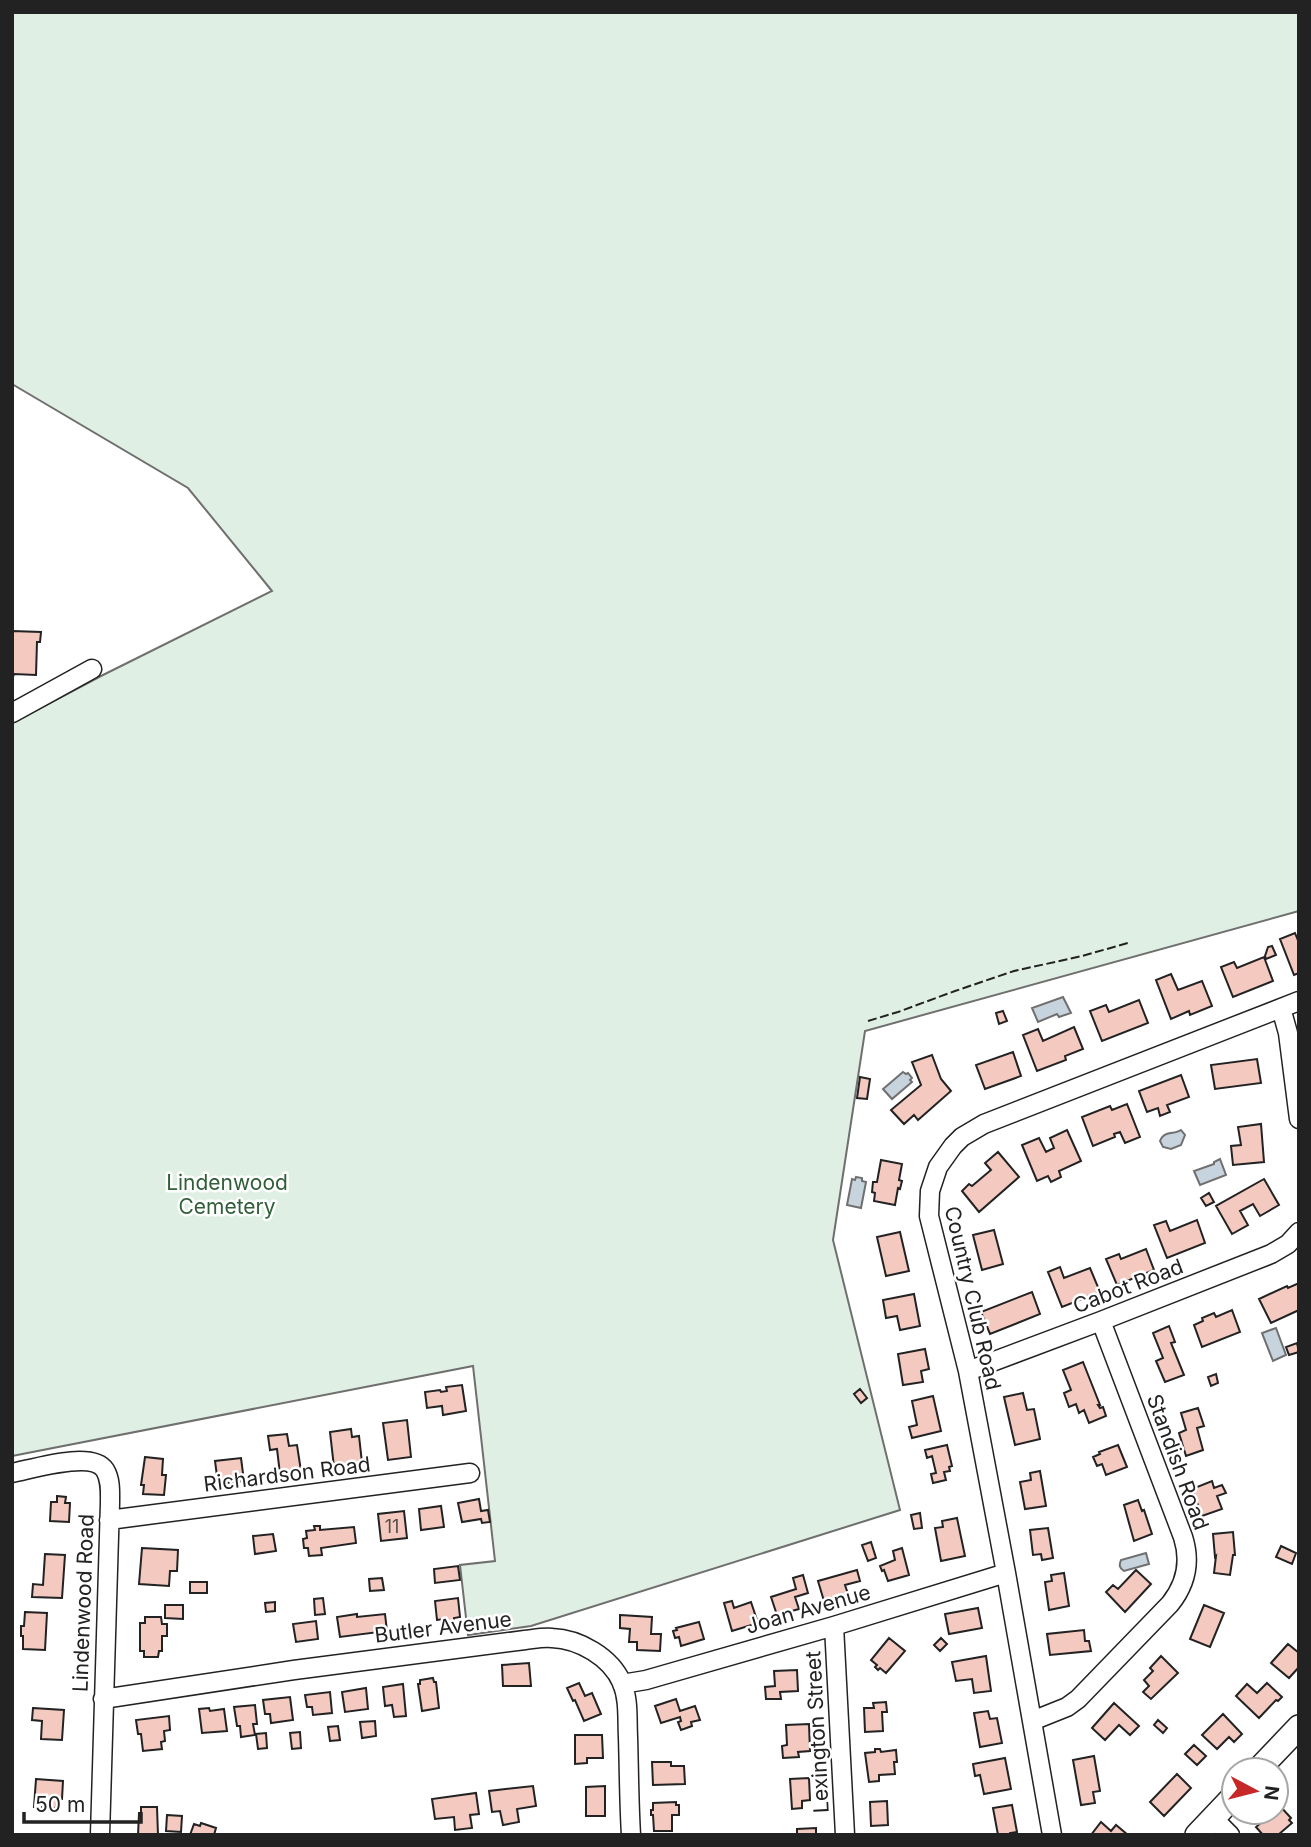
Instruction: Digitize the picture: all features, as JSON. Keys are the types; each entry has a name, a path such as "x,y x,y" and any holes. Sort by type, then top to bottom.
{"main road":[{"path":"1271,1756 1299,1727"},
{"path":"1205,1826 1220,1810"}],"street":[{"path":"12,713 92,669"},
{"name":"Country Club Road","path":"1052,1835 968,1371 929,1216 928,1203 933,1178 953,1146 962,1137 984,1124 1299,1001"},
{"path":"1281,1008 1288,1035 1299,1119"},
{"name":"Cabot Road","path":"968,1371 1272,1254 1288,1244 1299,1232"},
{"name":"Standish Road","path":"1032,1721 1067,1707 1078,1699 1170,1604 1180,1589 1186,1572 1187,1555 1183,1537 1101,1321"},
{"name":"Lindenwood Road","path":"12,1473 85,1460 97,1463 104,1469 109,1480 100,1835"},
{"name":"Richardson Road","path":"109,1520 470,1473"},
{"name":"Joan Avenue","path":"622,1684 646,1680 834,1626 1006,1573"},
{"name":"Lexington Street","path":"834,1626 845,1835"},
{"name":"Butler Avenue","path":"103,1699 294,1670 539,1638 561,1639 588,1649 612,1667 622,1684"},
{"path":"622,1684 627,1706 631,1835"},
{"path":"1205,1826 1230,1835"}],"green space":[{"name":"Lindenwood Cemetery","path":"12,12 1299,12 1299,911 865,1031 833,1240 900,1510 531,1626 468,1635 460,1565 495,1561 473,1366 12,1456 12,723 272,591 188,488 12,384"}],"shaded area":[{"path":"1063,997 1071,1013 1059,1017 1057,1014 1038,1022 1032,1008"},
{"path":"903,1072 908,1073 912,1082 892,1099 883,1089"},
{"path":"1181,1130 1185,1135 1181,1145 1171,1149 1163,1147 1160,1141 1164,1135"},
{"path":"1220,1159 1226,1175 1200,1185 1194,1171"},
{"path":"856,1177 866,1182 861,1208 847,1205 852,1179 855,1180"},
{"path":"1276,1328 1286,1355 1273,1361 1262,1333"},
{"path":"1146,1553 1149,1564 1124,1571 1120,1568 1121,1560"}],"building":[{"path":"12,631 41,632 40,642 37,642 36,675 14,674 12,680"},
{"path":"1295,933 1299,943 1299,973 1294,975 1280,939"},
{"path":"1272,946 1276,955 1266,959 1268,947"},
{"path":"1264,957 1273,981 1233,997 1221,967 1234,962 1237,968"},
{"path":"1171,974 1178,990 1202,981 1212,1006 1190,1015 1189,1011 1171,1019 1156,980"},
{"path":"1139,1000 1148,1023 1102,1041 1090,1011 1106,1005 1109,1012"},
{"path":"1003,1011 1007,1021 999,1024 996,1013"},
{"path":"1074,1027 1083,1049 1065,1056 1066,1060 1037,1071 1023,1035 1038,1029 1043,1041"},
{"path":"1013,1052 1021,1076 985,1089 976,1065"},
{"path":"932,1055 941,1079 951,1091 918,1120 914,1115 904,1124 891,1110 921,1085 912,1062"},
{"path":"1257,1059 1261,1083 1215,1089 1211,1065"},
{"path":"1181,1075 1189,1097 1167,1105 1170,1112 1160,1116 1158,1108 1147,1112 1139,1091"},
{"path":"860,1077 870,1079 867,1099 857,1098"},
{"path":"1127,1104 1140,1137 1125,1143 1120,1132 1114,1134 1115,1137 1093,1146 1082,1117 1110,1106 1112,1110"},
{"path":"1261,1124 1264,1162 1233,1165 1231,1146 1241,1145 1238,1127"},
{"path":"1067,1130 1081,1161 1059,1171 1061,1177 1051,1182 1048,1176 1037,1181 1022,1145 1039,1138 1046,1152 1054,1148 1050,1138"},
{"path":"998,1152 1019,1177 979,1212 962,1191 991,1170 985,1163"},
{"path":"881,1160 902,1164 899,1180 902,1181 895,1205 874,1201 873,1182 877,1182"},
{"path":"1264,1179 1279,1205 1260,1216 1253,1204 1240,1211 1248,1225 1232,1234 1216,1206"},
{"path":"1209,1193 1214,1202 1206,1206 1201,1198"},
{"path":"1197,1220 1205,1243 1167,1258 1154,1225 1166,1221 1170,1231"},
{"path":"994,1230 1003,1264 982,1270 973,1235"},
{"path":"900,1232 909,1271 886,1276 877,1237"},
{"path":"1146,1249 1154,1270 1117,1285 1106,1259 1119,1254 1121,1259"},
{"path":"1060,1267 1064,1278 1090,1268 1100,1292 1062,1307 1048,1272"},
{"path":"1299,1283 1299,1310 1271,1323 1259,1299"},
{"path":"1032,1292 1040,1314 990,1334 981,1312"},
{"path":"914,1294 920,1326 900,1330 897,1316 886,1318 883,1300"},
{"path":"1232,1310 1240,1332 1202,1347 1194,1325 1214,1313 1216,1317"},
{"path":"1169,1326 1175,1342 1171,1343 1184,1375 1165,1382 1156,1361 1163,1358 1153,1333"},
{"path":"1297,1343 1299,1352 1289,1355 1286,1347"},
{"path":"925,1349 929,1369 921,1371 923,1382 903,1385 898,1354"},
{"path":"1083,1362 1098,1405 1103,1407 1106,1416 1089,1423 1084,1410 1079,1413 1076,1404 1069,1407 1064,1393 1071,1390 1063,1370"},
{"path":"1216,1374 1218,1383 1211,1386 1208,1377"},
{"path":"462,1385 466,1411 443,1415 442,1406 427,1408 425,1392 447,1391 446,1387"},
{"path":"860,1389 867,1398 861,1403 854,1394"},
{"path":"1023,1393 1027,1410 1034,1409 1040,1439 1015,1445 1004,1397"},
{"path":"933,1396 941,1431 912,1438 909,1427 917,1425 912,1401"},
{"path":"1198,1408 1204,1426 1197,1428 1203,1450 1186,1456 1179,1433 1186,1430 1181,1413"},
{"path":"407,1420 411,1457 388,1460 383,1423"},
{"path":"351,1429 352,1437 359,1436 362,1463 334,1467 330,1432"},
{"path":"287,1434 289,1446 297,1445 301,1471 280,1474 277,1449 270,1450 268,1436"},
{"path":"947,1445 952,1466 949,1467 950,1471 944,1472 946,1480 933,1483 931,1474 936,1473 932,1456 927,1458 925,1450"},
{"path":"1118,1445 1127,1467 1106,1475 1102,1464 1097,1466 1093,1457"},
{"path":"145,1457 163,1459 162,1475 166,1475 164,1495 143,1494 144,1485 141,1485"},
{"path":"241,1458 244,1481 218,1484 215,1461"},
{"path":"1040,1471 1046,1506 1025,1509 1020,1482 1031,1480 1030,1473"},
{"path":"1212,1481 1214,1488 1222,1485 1226,1493 1217,1496 1222,1509 1202,1516 1192,1489"},
{"path":"57,1496 66,1497 65,1503 70,1503 69,1522 50,1521 51,1502 57,1502"},
{"path":"479,1499 481,1511 488,1510 490,1522 482,1523 481,1519 462,1522 458,1503"},
{"path":"1138,1500 1152,1534 1134,1541 1124,1505"},
{"path":"441,1506 444,1527 421,1530 419,1509"},
{"path":"404,1511 407,1538 381,1541 378,1514"},
{"path":"920,1513 922,1528 914,1529 911,1515"},
{"path":"957,1518 965,1556 941,1561 935,1528 943,1527 942,1521"},
{"path":"314,1526 320,1526 320,1530 354,1527 356,1543 321,1548 322,1555 309,1556 303,1539 307,1538 306,1531 315,1530"},
{"path":"1048,1528 1053,1558 1042,1560 1041,1554 1033,1555 1030,1530"},
{"path":"1233,1532 1235,1555 1230,1575 1214,1573 1216,1556 1213,1534"},
{"path":"273,1534 276,1551 255,1554 253,1536"},
{"path":"871,1542 876,1558 868,1561 862,1545"},
{"path":"1281,1546 1296,1553 1292,1564 1276,1557"},
{"path":"142,1548 178,1550 177,1571 170,1571 169,1586 139,1584"},
{"path":"902,1548 909,1575 888,1581 880,1566 895,1560 893,1551"},
{"path":"45,1554 65,1555 62,1598 32,1597 33,1584 43,1585"},
{"path":"458,1566 460,1580 435,1583 434,1569"},
{"path":"857,1570 860,1581 845,1585 848,1594 824,1601 818,1581"},
{"path":"1136,1570 1151,1584 1125,1612 1106,1592 1113,1585 1118,1589"},
{"path":"1064,1573 1069,1606 1049,1610 1045,1582 1052,1581 1051,1575"},
{"path":"803,1575 808,1593 795,1597 799,1609 777,1615 771,1597 796,1589 793,1578"},
{"path":"382,1578 384,1590 370,1591 369,1579"},
{"path":"190,1582 207,1582 207,1593 190,1593"},
{"path":"323,1598 325,1614 315,1615 314,1599"},
{"path":"458,1598 460,1617 454,1618 454,1622 437,1620 435,1601"},
{"path":"732,1601 734,1608 751,1602 758,1623 732,1631 724,1603"},
{"path":"275,1602 275,1611 266,1612 265,1603"},
{"path":"165,1605 183,1605 183,1619 165,1618"},
{"path":"1204,1605 1224,1613 1210,1647 1190,1639"},
{"path":"978,1608 982,1628 949,1634 945,1614"},
{"path":"25,1612 47,1613 45,1650 23,1649 21,1626 24,1626"},
{"path":"357,1614 357,1617 385,1614 387,1631 340,1637 337,1617"},
{"path":"620,1615 652,1617 651,1634 661,1634 660,1651 637,1650 637,1642 629,1642 630,1629 620,1628"},
{"path":"145,1617 161,1617 162,1624 167,1624 167,1636 162,1636 162,1651 159,1651 158,1657 144,1657 144,1651 140,1651 140,1623 145,1623"},
{"path":"316,1621 318,1639 296,1642 293,1624"},
{"path":"699,1622 704,1639 681,1646 679,1637 675,1638 673,1631"},
{"path":"1084,1630 1085,1641 1089,1641 1091,1651 1050,1655 1047,1634"},
{"path":"889,1638 905,1651 886,1673 880,1668 878,1670 871,1660"},
{"path":"941,1638 947,1644 940,1651 934,1645"},
{"path":"1288,1644 1299,1653 1299,1667 1289,1678 1271,1663"},
{"path":"986,1656 991,1691 974,1693 972,1679 956,1681 952,1662"},
{"path":"1161,1656 1178,1673 1151,1699 1143,1692 1149,1686 1144,1680 1153,1671 1150,1668"},
{"path":"529,1663 531,1686 503,1686 502,1665"},
{"path":"797,1670 798,1691 780,1692 781,1699 766,1699 765,1687 775,1686 774,1671"},
{"path":"433,1678 436,1682 439,1708 422,1711 418,1684 420,1680"},
{"path":"579,1683 585,1696 592,1693 601,1714 584,1721 567,1688"},
{"path":"1267,1683 1282,1697 1259,1718 1236,1696 1247,1684 1257,1693"},
{"path":"403,1684 406,1716 394,1717 392,1705 385,1706 383,1687"},
{"path":"366,1688 368,1709 345,1712 342,1692"},
{"path":"330,1692 332,1713 313,1715 312,1707 307,1707 305,1695"},
{"path":"290,1697 293,1720 271,1723 270,1714 265,1714 263,1700"},
{"path":"676,1699 680,1711 695,1706 700,1720 691,1722 692,1726 681,1730 678,1722 681,1721 680,1717 661,1723 655,1706"},
{"path":"886,1702 887,1712 882,1712 883,1731 865,1732 864,1708 874,1708 873,1703"},
{"path":"1114,1703 1139,1726 1130,1735 1119,1725 1105,1740 1092,1728"},
{"path":"255,1705 255,1735 241,1737 234,1707"},
{"path":"33,1708 64,1710 62,1740 41,1739 42,1721 32,1720"},
{"path":"209,1708 210,1711 224,1709 227,1731 202,1733 199,1709"},
{"path":"988,1711 990,1719 997,1718 1002,1743 980,1747 974,1713"},
{"path":"1223,1714 1242,1734 1234,1742 1229,1737 1217,1749 1202,1735"},
{"path":"169,1716 170,1730 164,1731 162,1749 143,1751 136,1720"},
{"path":"1158,1720 1167,1728 1163,1733 1154,1725"},
{"path":"375,1721 376,1736 362,1738 360,1722"},
{"path":"809,1724 810,1751 798,1752 799,1757 783,1758 782,1746 787,1745 786,1725"},
{"path":"338,1726 340,1740 330,1741 328,1727"},
{"path":"300,1732 301,1748 292,1749 290,1733"},
{"path":"266,1733 267,1748 258,1749 256,1734"},
{"path":"575,1735 602,1735 603,1758 587,1758 587,1763 575,1764"},
{"path":"1194,1745 1206,1756 1197,1765 1185,1754"},
{"path":"875,1749 880,1749 881,1752 896,1750 895,1774 879,1775 879,1781 869,1782 865,1753 875,1752"},
{"path":"1094,1756 1100,1791 1093,1792 1095,1803 1081,1805 1073,1760"},
{"path":"1005,1758 1011,1789 984,1794 980,1775 975,1776 973,1764"},
{"path":"652,1762 671,1762 671,1766 684,1766 685,1784 653,1785"},
{"path":"1177,1774 1191,1788 1164,1816 1150,1802"},
{"path":"809,1778 810,1800 802,1801 802,1808 792,1809 790,1779"},
{"path":"36,1779 63,1781 62,1799 57,1799 56,1808 34,1807"},
{"path":"533,1786 536,1806 517,1809 519,1822 503,1825 500,1811 492,1812 489,1791"},
{"path":"605,1786 605,1816 586,1816 586,1787"},
{"path":"476,1793 479,1814 470,1815 472,1828 455,1830 454,1817 435,1819 432,1799"},
{"path":"887,1801 888,1825 871,1826 870,1802"},
{"path":"676,1802 676,1805 679,1805 679,1815 672,1815 672,1831 654,1831 651,1815 653,1803"},
{"path":"1012,1805 1017,1832 998,1835 993,1808"},
{"path":"141,1807 157,1807 158,1835 138,1835"},
{"path":"167,1815 182,1816 181,1832 166,1831"},
{"path":"1101,1822 1111,1831 1116,1825 1128,1835 1091,1835"},
{"path":"201,1823 216,1828 214,1835 190,1835 194,1824 200,1826"},
{"path":"1288,1826 1278,1835 1263,1835 1256,1827"},
{"path":"816,1828 816,1835 797,1835 797,1829"}],"fence":[{"path":"868,1021 1014,971 1128,943"}]}
